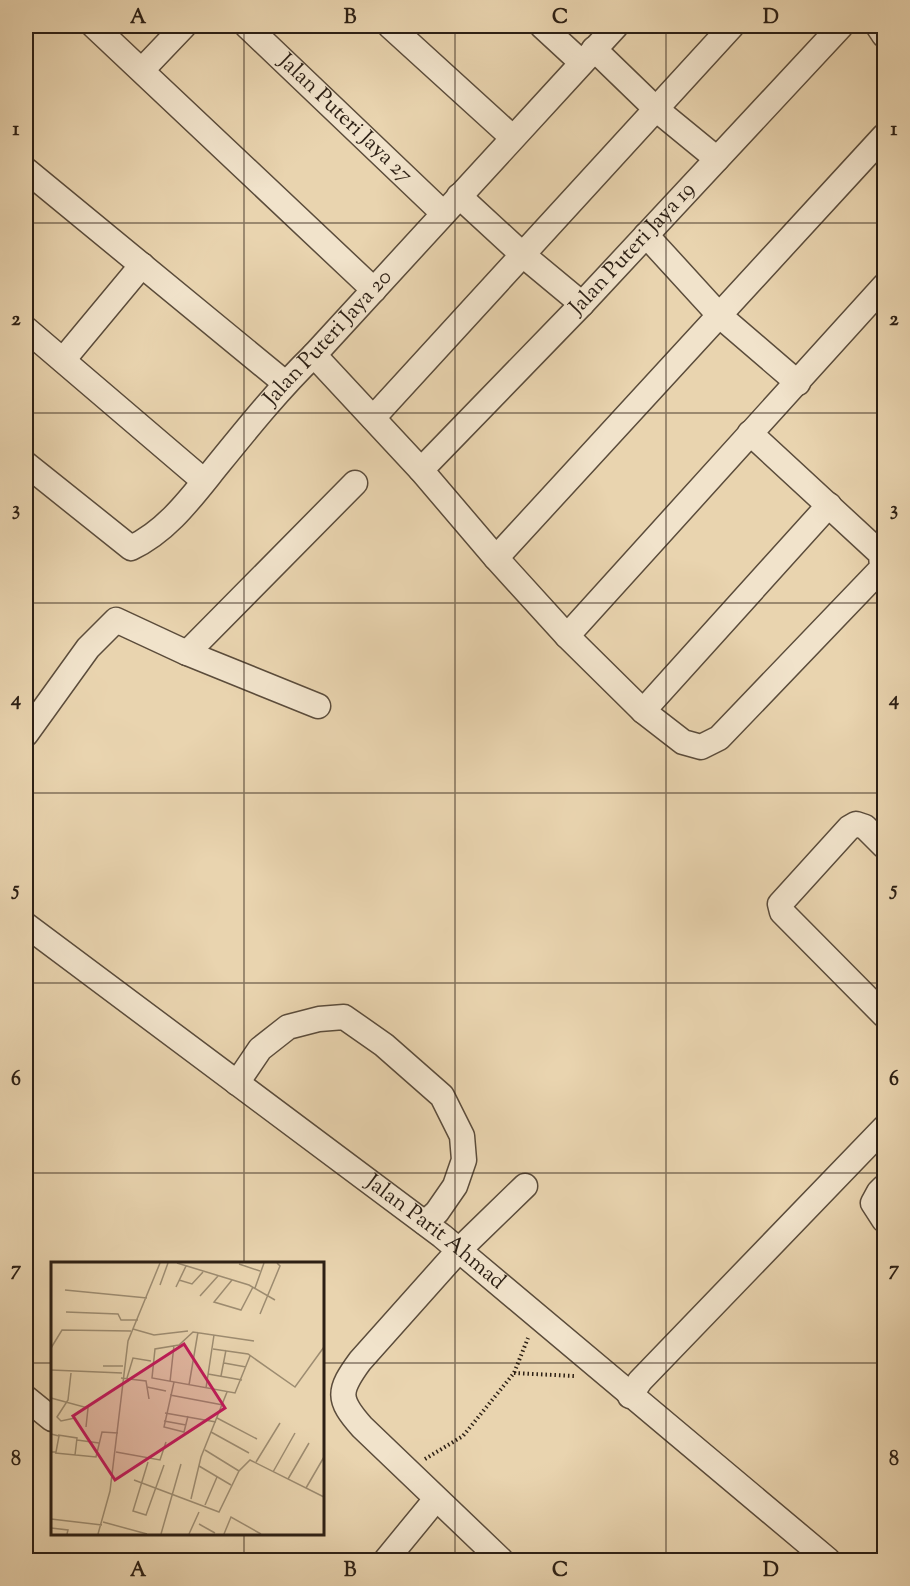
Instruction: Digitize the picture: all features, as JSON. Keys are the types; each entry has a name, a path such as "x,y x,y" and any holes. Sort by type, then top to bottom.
{"street":[{"path":"94,26 374,290"},
{"path":"142,70 184,26"},
{"name":"Jalan Puteri Jaya 27","path":"246,26 451,204 523,255 582,304"},
{"path":"390,26 512,137"},
{"path":"542,26 587,55 717,159"},
{"name":"Jalan Puteri Jaya 20","path":"26,464 130,548 149,539 179,512 285,383 314,355 616,26"},
{"path":"373,418 732,26"},
{"name":"Jalan Puteri Jaya 19","path":"421,470 582,304 841,26"},
{"path":"878,26 885,36"},
{"path":"496,558 885,136"},
{"path":"26,170 285,383"},
{"path":"646,235 720,316 798,383"},
{"path":"63,360 142,265"},
{"path":"567,636 885,285"},
{"path":"26,329 204,481"},
{"path":"314,355 421,470 496,558 567,636 643,711 683,742 701,747 718,738 882,568 881,554 750,433"},
{"path":"187,653 355,483"},
{"path":"643,711 829,505"},
{"path":"26,734 88,648 116,620 187,653 318,706"},
{"path":"885,846 865,827 856,824 849,828 780,904 782,912 885,1015"},
{"name":"Jalan Parit Ahmad","path":"26,926 431,1217 472,1238 526,1306 609,1377 642,1380 828,1560"},
{"path":"240,1078 260,1050 288,1027 319,1019 344,1017 384,1044 442,1096 462,1136 464,1160 455,1186 431,1217"},
{"path":"642,1380 885,1128"},
{"path":"501,1560 349,1413 342,1401 342,1390 346,1379 360,1361 472,1238 525,1186"},
{"path":"885,1187 873,1203 885,1220"},
{"path":"26,1398 51,1418"},
{"path":"386,1560 436,1499"}],"path":[{"path":"401,1465 426,1459 463,1436 514,1373 528,1340 526,1306"},
{"path":"514,1373 609,1377"}]}
